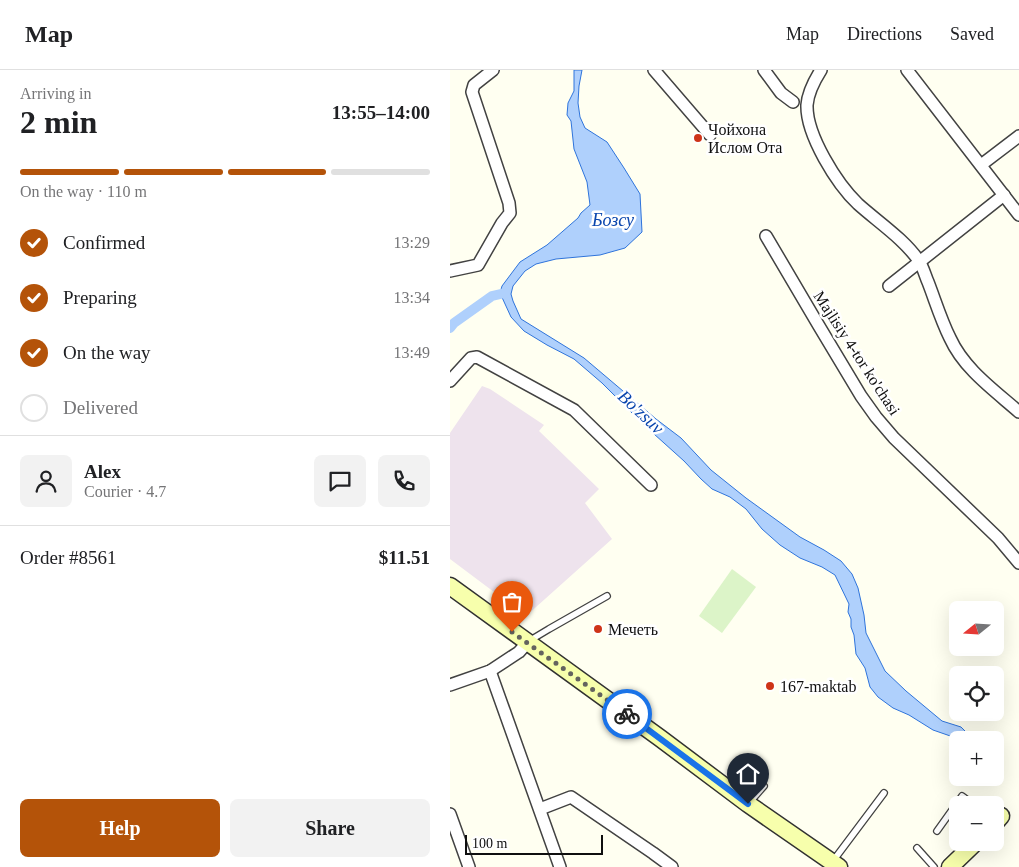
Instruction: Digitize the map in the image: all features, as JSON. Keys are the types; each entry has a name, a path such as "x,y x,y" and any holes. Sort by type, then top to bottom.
{"street":[{"path":"450,271 478,265 502,223 510,213 509,203 472,92 474,85 493,70"},
{"path":"654,70 710,135"},
{"path":"764,70 781,93 794,102"},
{"path":"820,70 812,86 807,105 814,135 828,166 847,193 908,248 920,262 949,336 960,356 977,375 1019,412"},
{"path":"907,70 1019,215"},
{"path":"981,165 1019,136"},
{"path":"889,286 1004,195"},
{"name":"Majlisiy 4-tor ko'chasi","path":"766,236 876,418 894,438 1002,543 1019,563"},
{"path":"450,381 471,358 477,357 574,410 651,485"},
{"path":"450,586 748,804 835,865"},
{"path":"450,685 490,672 519,652 527,642"},
{"path":"490,672 560,867"},
{"path":"540,809 571,797 653,852 672,867"},
{"path":"450,814 469,867"},
{"path":"950,867 967,851"}],"lane":[{"path":"527,642 607,596"},
{"path":"748,804 764,786"},
{"path":"835,865 884,793"},
{"path":"937,831 949,814"},
{"path":"917,848 934,867"}],"shaded area":[{"path":"482,386 490,389 544,425 539,431 599,489 585,503 612,539 526,616 450,559 450,433"}],"green space":[{"path":"732,569 756,587 722,633 699,616"}],"water":[{"name":"Бозсу","path":"574,70 582,70 578,103 580,117 585,128 607,142 640,194 642,232 625,248 600,255 556,259 536,264 525,271 513,286 511,294 521,319 584,358 681,438 711,470 746,498 800,537 841,561 852,574 858,588 866,633 885,671 942,721 961,727 965,731 949,731 949,736 933,730 909,715 893,708 878,697 870,687 865,668 856,654 851,619 848,612 849,604 835,575 822,567 800,558 780,545 762,529 746,509 730,497 712,489 602,383 574,359 524,331 511,317 500,293 502,286 520,262 547,245 590,205 587,182 574,149 571,121 567,115 568,103 574,91"}],"waterway":[{"path":"450,328 454,323 492,296 505,293"}],"way so far":[{"path":"512,632 627,714"}],"place":[{"name":"Чойхона Ислом Ота","path":"698,138"},
{"name":"Мечеть","path":"598,629"},
{"name":"167-maktab","path":"770,686"}],"route":[{"path":"627,714 748,804"}],"water label":[{"name":"Bo'zsuv","path":"641,412"}]}
